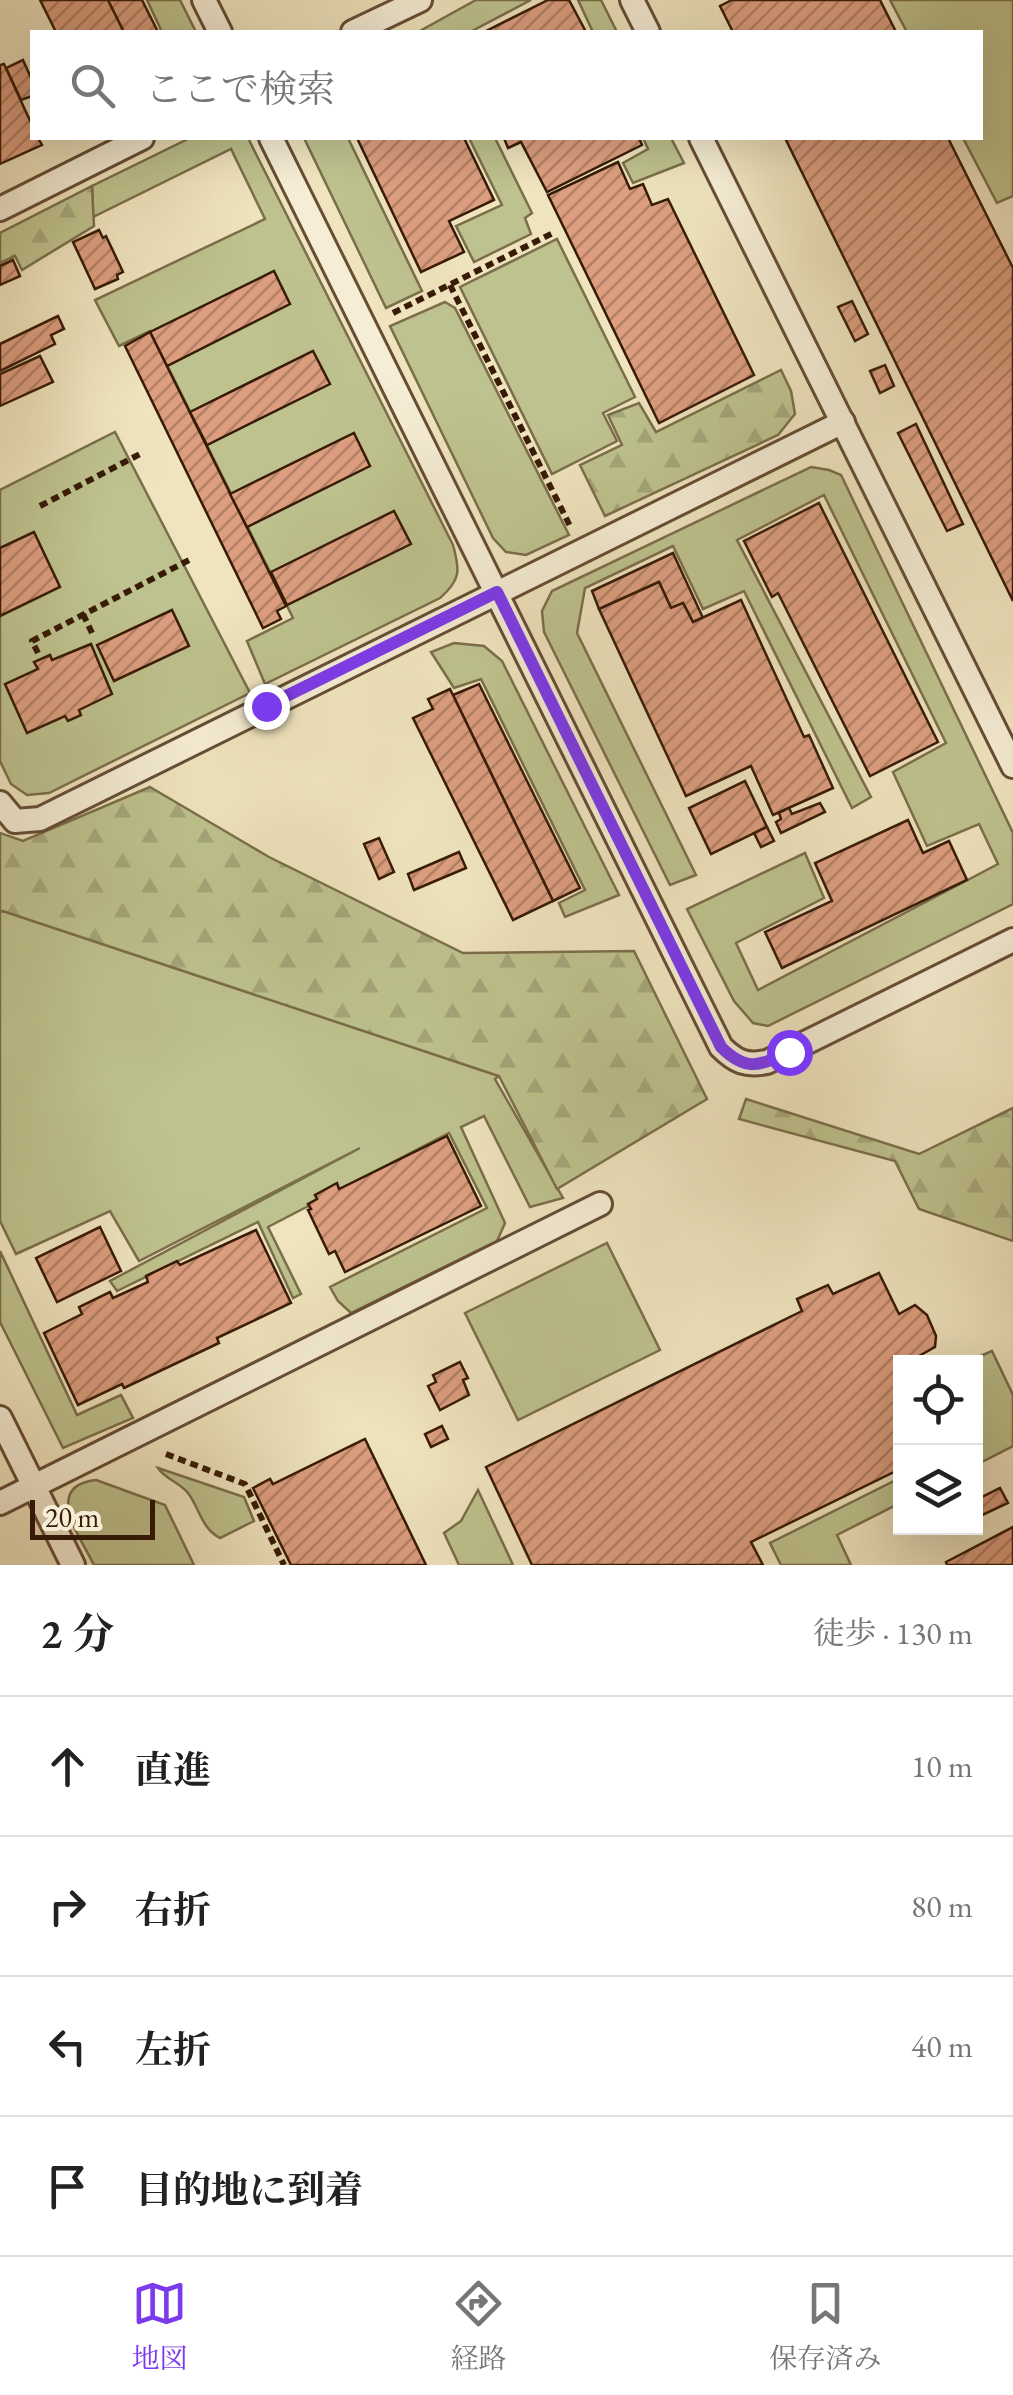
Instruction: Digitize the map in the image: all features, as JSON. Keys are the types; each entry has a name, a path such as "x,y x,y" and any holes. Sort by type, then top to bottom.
{"lane":[{"path":"204,0 219,30"},
{"path":"357,30 420,0"},
{"path":"632,0 647,30"},
{"path":"0,209 138,140"},
{"path":"272,140 721,1047 734,1060 749,1066 768,1062 1013,940"},
{"path":"702,140 1013,766"},
{"path":"0,802 14,821 40,818 843,422"},
{"path":"0,1502 600,1204"},
{"path":"0,1418 73,1565"}],"path":[{"path":"365,327 555,232"},
{"path":"450,285 582,550"},
{"path":"40,506 140,454"},
{"path":"38,654 32,640 193,558"},
{"path":"83,614 92,633"},
{"path":"128,1439 245,1484 284,1565"}],"green space":[{"path":"147,0 180,0 195,30 161,30"},
{"path":"476,0 531,0 474,30 422,30"},
{"path":"578,0 601,0 616,30 592,30"},
{"path":"890,0 1013,0 1013,196 997,203 964,140 983,140 983,30 906,30"},
{"path":"186,140 249,140 453,545 457,574 440,598 265,684 247,641 293,618 150,331 119,346 95,300 265,219 231,149 93,217 92,186"},
{"path":"305,140 349,140 422,291 386,308"},
{"path":"470,140 496,140 532,213 525,218 531,234 474,262 456,226 502,205"},
{"path":"644,140 672,140 684,163 633,183 623,163 648,149"},
{"path":"92,186 94,226 22,270 15,256 0,263 0,233"},
{"path":"557,239 635,397 603,413 617,441 552,474 460,287"},
{"path":"445,302 455,308 569,535 526,555 506,552 493,538 390,326"},
{"path":"781,370 791,391 795,414 778,435 605,516 580,465 622,445 608,415 639,403 656,432"},
{"path":"115,432 250,693 49,793 27,795 11,784 0,761 0,490"},
{"path":"811,467 841,475 1013,833 1013,904 768,1026 753,1023 734,1001 687,909 805,853 824,898 736,943 758,990 998,864 979,824 927,846 893,772 946,743 824,495 737,540 871,797 852,808 744,591 703,609 673,546 585,588 577,633 696,875 670,885 544,632 542,611 552,591"},
{"path":"454,643 484,646 502,661 619,895 565,917 559,903 585,890 481,679 454,688 431,652"},
{"path":"150,787 269,857 463,953 634,951 707,1099 557,1189 499,1076 0,912 0,833 23,841"},
{"path":"3,911 499,1076 495,1079 563,1198 530,1207 484,1116 461,1127 505,1223 497,1241 351,1313 330,1287 487,1208 449,1133 268,1227 301,1294 293,1298 258,1222 117,1291 110,1281 360,1148 139,1261 110,1211 16,1254 0,1221"},
{"path":"746,1099 919,1154 1013,1108 1013,1241 919,1209 895,1161 739,1119"},
{"path":"607,1243 660,1350 518,1420 465,1313"},
{"path":"0,1251 77,1415 121,1395 133,1418 63,1448 0,1322"},
{"path":"992,1351 1013,1395 1013,1446 983,1461 983,1355"},
{"path":"158,1468 244,1497 254,1521 220,1538 205,1524 188,1493"},
{"path":"96,1480 165,1505 194,1565 94,1565 75,1528 68,1502 71,1492 80,1484"},
{"path":"893,1482 893,1507 837,1535 851,1565 781,1565 770,1543"},
{"path":"478,1490 513,1565 459,1565 444,1533 461,1521"}],"building":[{"path":"40,0 108,0 123,30 55,30"},
{"path":"108,0 142,0 157,30 123,30"},
{"path":"548,0 569,0 585,30 488,30"},
{"path":"732,0 880,0 895,30 732,30 720,6"},
{"path":"23,60 30,76 30,97 21,100 6,68"},
{"path":"4,64 30,121 30,140 39,140 42,145 0,164 0,65"},
{"path":"358,140 465,140 494,200 449,221 464,252 421,272"},
{"path":"505,140 640,140 642,145 547,192 521,142 508,148"},
{"path":"786,140 949,140 1013,268 1013,601"},
{"path":"618,162 630,189 643,184 652,205 668,199 754,375 659,423 548,195"},
{"path":"99,230 103,238 106,236 123,272 117,275 118,279 95,289 73,242"},
{"path":"13,260 20,276 0,285 0,266"},
{"path":"274,271 290,304 167,366 150,332"},
{"path":"852,301 868,334 855,341 838,307"},
{"path":"58,316 64,329 51,335 55,344 0,371 0,344"},
{"path":"150,332 286,606 277,611 281,619 263,628 125,346"},
{"path":"313,351 330,384 207,445 190,412"},
{"path":"40,356 53,382 0,406 0,374"},
{"path":"885,365 894,386 880,393 870,371"},
{"path":"916,424 963,524 947,531 898,433"},
{"path":"354,433 370,466 247,527 230,494"},
{"path":"819,503 938,742 870,776 778,593 772,597 744,541"},
{"path":"394,511 411,544 287,605 271,572"},
{"path":"34,532 60,587 0,616 0,548"},
{"path":"673,553 703,618 693,622 683,603 671,608 659,582 599,609 592,591"},
{"path":"659,582 671,608 683,603 693,622 741,600 804,737 809,735 833,788 773,815 751,766 686,796 599,609"},
{"path":"172,610 189,646 114,681 97,645"},
{"path":"91,644 112,694 79,710 81,715 68,721 65,716 27,733 5,684 38,669 34,662 50,655 52,660"},
{"path":"479,684 580,888 553,901 453,695"},
{"path":"450,689 553,901 513,920 413,718 433,709 428,699"},
{"path":"745,781 767,827 711,854 689,808"},
{"path":"820,803 825,812 781,833 776,822 781,819 779,813 789,808 792,814"},
{"path":"908,820 923,853 949,841 967,880 782,968 765,932 832,901 815,863"},
{"path":"767,827 774,841 761,847 754,833"},
{"path":"379,838 394,872 379,879 364,844"},
{"path":"459,852 466,868 414,890 408,874"},
{"path":"447,1136 481,1206 345,1272 335,1251 329,1254 308,1204 317,1199 315,1195 337,1183 339,1189"},
{"path":"100,1227 121,1271 57,1302 36,1258"},
{"path":"256,1230 291,1303 217,1338 219,1343 78,1405 44,1333 82,1314 79,1307 110,1292 113,1298 148,1282 146,1276 177,1261 180,1265"},
{"path":"879,1273 899,1314 915,1305 927,1315 936,1336 935,1347 921,1355 893,1355 893,1472 751,1542 763,1565 532,1565 486,1467 802,1311 797,1299 828,1285 833,1294"},
{"path":"460,1362 468,1378 463,1380 469,1395 440,1410 428,1386 436,1382 433,1375"},
{"path":"442,1426 448,1439 431,1447 425,1434"},
{"path":"365,1439 426,1565 291,1565 253,1488 270,1479 273,1484"},
{"path":"1000,1488 1008,1503 983,1515 983,1496"},
{"path":"1013,1527 1013,1565 947,1565 946,1562"}],"route":[{"path":"266,706 497,592 721,1047 734,1060 749,1066 789,1052"}]}
